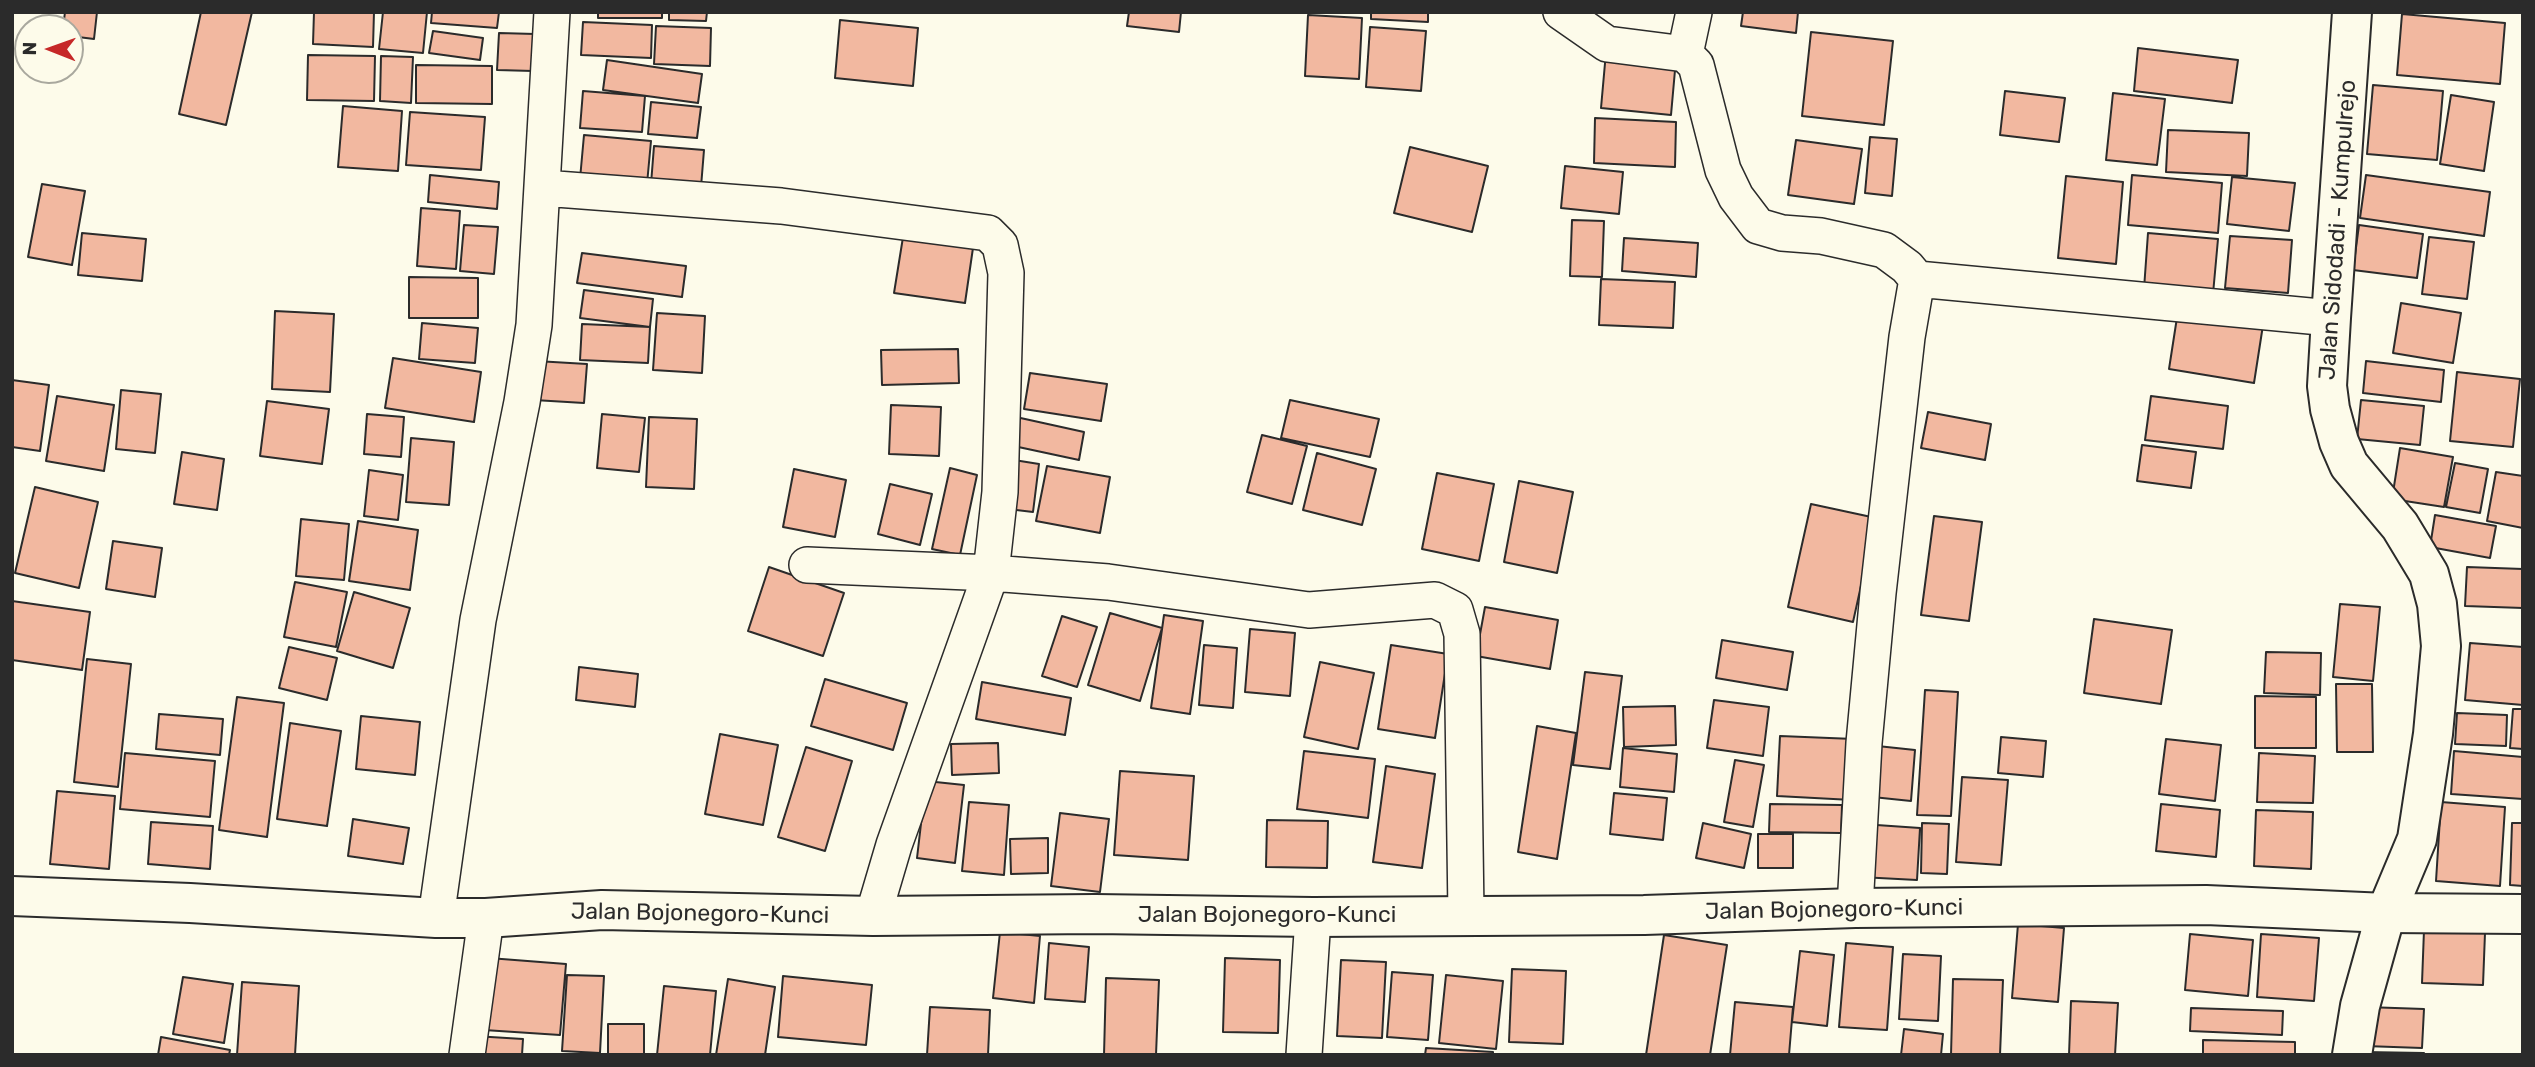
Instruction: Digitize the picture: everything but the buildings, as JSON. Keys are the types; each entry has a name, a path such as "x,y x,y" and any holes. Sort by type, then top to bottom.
{"main road":[{"name":"Jalan Sidodadi - Kumpulrejo","path":"2352,12 2327,386 2330,409 2339,442 2350,465 2400,526 2429,574 2437,604 2441,646 2433,734 2417,839 2386,913 2360,1006 2352,1055"},
{"name":"Jalan Bojonegoro-Kunci","path":"12,896 190,903 436,918 486,918 602,911 873,916 1644,915 1855,908 2207,905 2386,913 2523,914"}],"street":[{"path":"436,918 478,620 534,325 552,12"},
{"path":"1561,12 1607,44 1685,54 1696,65 1723,170 1735,197 1758,226 1782,233 1821,236 1884,250 1907,267 1917,279 2331,318"},
{"path":"1685,54 1694,12"},
{"path":"543,188 781,206 988,233 1000,245 1006,273 1000,492 991,573 898,831 873,916"},
{"path":"1855,908 1864,743 1877,606 1909,325 1917,279"},
{"path":"807,565 991,573 1108,582 1309,610 1435,600 1455,610 1462,635 1466,914"},
{"path":"1304,1055 1313,917"},
{"path":"467,1055 486,918"}]}
